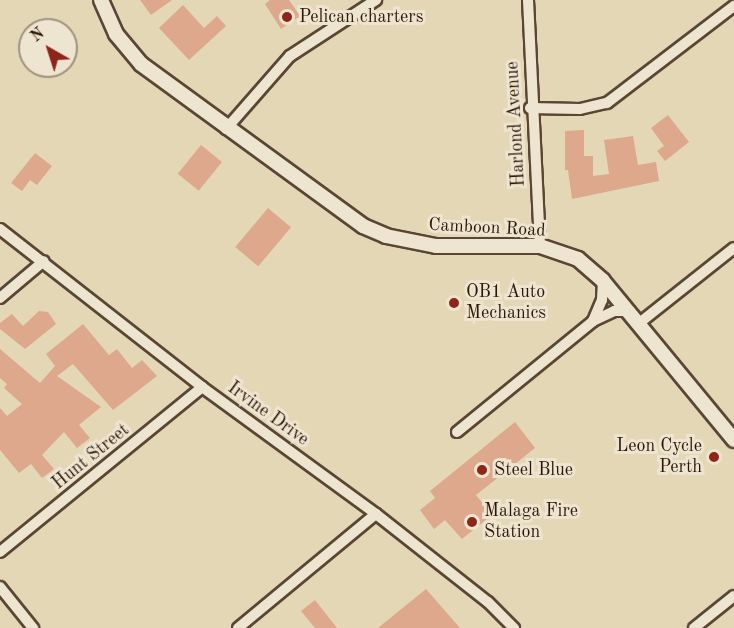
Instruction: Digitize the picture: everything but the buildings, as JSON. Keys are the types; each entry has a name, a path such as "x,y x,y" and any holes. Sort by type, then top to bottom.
{"street":[{"name":"Camboon Road","path":"101,0 116,34 141,64 345,215 386,236 458,248 540,246 578,259 603,280 734,440"},
{"path":"226,129 290,56 376,0"},
{"name":"Harlond Avenue","path":"528,0 530,108 540,246"},
{"path":"530,108 580,109 607,104 734,6"},
{"name":"Irvine Drive","path":"0,229 44,261 202,387 376,514 488,602 514,628"},
{"path":"638,324 734,248"},
{"path":"0,298 44,261"},
{"path":"593,321 602,300 603,280"},
{"path":"457,432 593,321 614,311 627,311"},
{"name":"Hunt Street","path":"0,552 202,387"},
{"path":"238,628 376,514"},
{"path":"0,588 33,628"},
{"path":"694,628 734,596"}],"place":[{"name":"Pelican charters","path":"287,17"},
{"name":"OB1 Auto Mechanics","path":"454,303"},
{"name":"Leon Cycle Perth","path":"714,457"},
{"name":"Steel Blue","path":"482,470"},
{"name":"Malaga Fire Station","path":"472,522"}]}
